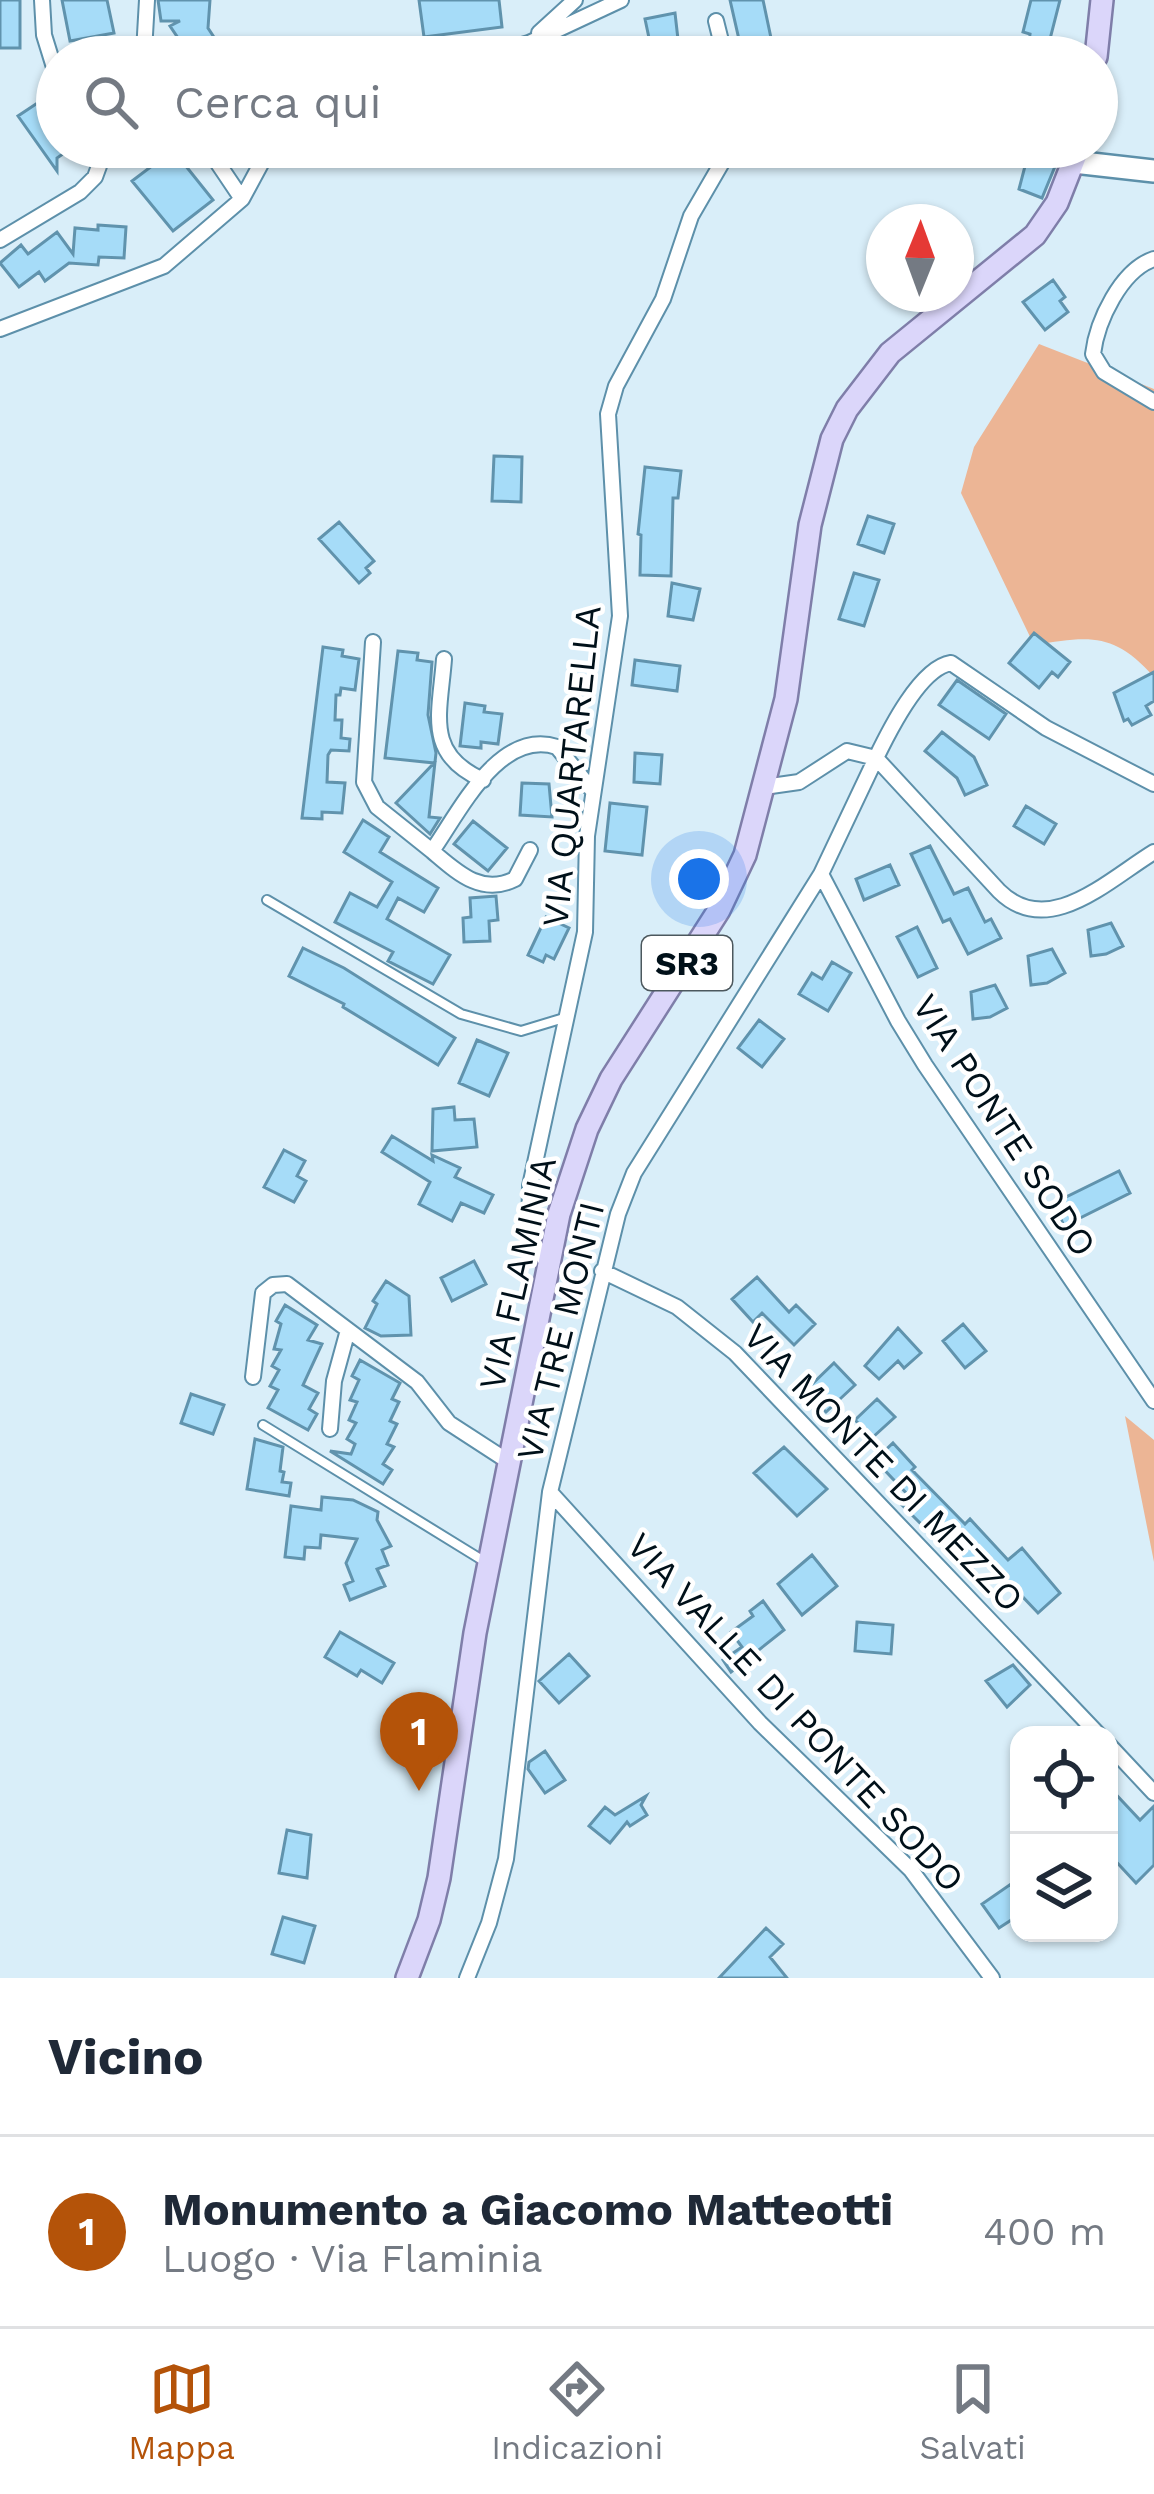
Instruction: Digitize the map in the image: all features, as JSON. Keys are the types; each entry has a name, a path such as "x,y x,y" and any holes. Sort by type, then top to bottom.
{"main road":[{"path":"1098,36 1102,0"},
{"path":"1118,163 1154,171"},
{"name":"VIA FLAMINIA","path":"407,1978 439,1878 467,1674 559,1214 587,1129 610,1079 732,887 753,832 789,682 814,501 840,420 890,353 1030,241 1057,203 1071,168"}],"street":[{"path":"42,0 44,36"},
{"path":"145,36 147,0"},
{"path":"537,36 575,0"},
{"path":"545,36 621,0"},
{"path":"716,21 720,36"},
{"path":"0,240 91,183 98,168"},
{"path":"221,168 242,199"},
{"path":"0,329 164,266 242,199 259,168"},
{"name":"VIA QUARTARELLA","path":"548,1264 533,1246 528,1220 530,1186 586,924 585,854 620,616 610,406 663,299 691,216 719,168"},
{"path":"1154,259 1122,284 1094,353 1104,372 1154,402"},
{"path":"374,642 364,782 377,806 466,878 494,886 515,879 530,850"},
{"path":"444,659 442,747 458,766 483,780"},
{"name":"VIA TRE MONTI","path":"466,1978 489,1923 510,1836 550,1492 602,1271 634,1173 821,874 903,708 936,669 946,663 985,683 1046,728 1154,784"},
{"path":"432,851 483,780 512,752 550,744 593,791"},
{"path":"764,787 800,782 847,751 876,758 1005,898 1029,912 1058,909 1154,852"},
{"name":"VIA PONTE SODO","path":"821,874 907,1036 1154,1401"},
{"name":"VIA MONTE DI MEZZO","path":"602,1271 676,1306 743,1360 1090,1726"},
{"path":"253,1377 263,1293 286,1283 417,1382 449,1424 508,1462"},
{"path":"330,1429 334,1381 348,1330"},
{"name":"VIA VALLE DI PONTE SODO","path":"550,1492 760,1724 911,1870 992,1978"},
{"path":"1118,1755 1154,1793"}],"lane":[{"path":"267,900 453,1011 521,1031 566,1017"},
{"path":"263,1425 488,1564"}],"shaded area":[{"path":"1039,344 1154,389 1154,677 1126,652 1100,641 1034,645 961,493 974,447"},
{"path":"1125,1416 1154,1440 1154,1562"}],"building":[{"path":"0,0 20,0 20,48 0,48"},
{"path":"62,0 107,0 114,33 69,36"},
{"path":"158,0 210,0 208,28 213,36 177,36 170,26 180,21 161,21"},
{"path":"419,0 499,0 502,27 424,36"},
{"path":"730,0 763,0 771,36 738,36"},
{"path":"1031,0 1060,0 1051,36 1023,32"},
{"path":"675,13 678,36 649,36 645,19"},
{"path":"36,104 36,141 18,116"},
{"path":"149,168 187,168 213,200 173,231 132,181"},
{"path":"1024,168 1054,168 1042,198 1019,189"},
{"path":"98,225 126,227 124,258 99,257 98,265 69,263 45,281 39,272 19,287 0,263 21,245 28,254 57,232 73,254 75,228 98,230"},
{"path":"1053,280 1065,297 1060,301 1068,312 1045,330 1023,302"},
{"path":"494,456 522,457 521,502 492,501"},
{"path":"645,467 681,471 678,498 673,498 671,576 640,575 638,534"},
{"path":"868,516 894,524 884,553 858,544"},
{"path":"339,522 374,561 359,583 319,539"},
{"path":"854,573 879,580 864,626 839,619"},
{"path":"672,583 700,589 693,620 668,616"},
{"path":"1034,633 1070,662 1058,677 1052,672 1039,688 1009,663"},
{"path":"323,647 359,659 355,690 341,688 336,695 335,720 342,720 341,738 350,739 349,751 331,750 328,755 327,782 345,783 342,813 302,818"},
{"path":"398,651 418,653 417,660 432,662 428,715 436,753 429,817 440,818 430,834 396,803 434,763 385,758"},
{"path":"635,660 680,666 677,691 632,685"},
{"path":"1154,672 1154,701 1146,706 1151,715 1132,725 1124,721 1114,693"},
{"path":"957,680 1006,714 989,739 939,705"},
{"path":"465,703 502,714 498,744 460,746"},
{"path":"942,732 974,757 987,785 965,795 957,778 925,751"},
{"path":"635,753 662,755 660,784 634,782"},
{"path":"522,783 549,784 552,817 520,815"},
{"path":"610,803 647,807 642,855 605,851"},
{"path":"1026,806 1056,824 1044,844 1014,826"},
{"path":"363,820 389,837 380,852 438,888 424,912 398,898 387,919 450,955 433,984 388,961 393,952 335,922 350,893 377,907 392,882 344,852"},
{"path":"473,821 507,848 488,871 454,844"},
{"path":"930,846 954,894 968,888 985,922 991,919 1001,938 968,954 950,919 943,922 911,854"},
{"path":"890,865 899,885 864,900 856,879"},
{"path":"496,896 498,920 489,921 490,941 464,942 463,918 471,917 470,898"},
{"path":"546,917 569,928 554,959 546,955 543,962 528,955"},
{"path":"1111,923 1123,946 1091,956 1088,930"},
{"path":"917,927 937,968 918,977 897,937"},
{"path":"303,948 344,968 455,1038 438,1065 344,1004 289,976"},
{"path":"1052,949 1065,973 1031,985 1028,956"},
{"path":"832,962 851,973 828,1011 799,994 812,973 822,979"},
{"path":"995,985 1007,1008 973,1019 971,992"},
{"path":"759,1020 784,1039 762,1067 738,1048"},
{"path":"477,1040 508,1053 489,1096 459,1083"},
{"path":"454,1107 455,1120 474,1119 477,1147 432,1151 433,1109"},
{"path":"392,1136 433,1161 432,1155 460,1168 455,1177 493,1195 484,1213 461,1203 452,1221 419,1204 430,1182 382,1152"},
{"path":"284,1150 305,1161 297,1176 306,1181 294,1202 264,1187"},
{"path":"1119,1171 1130,1193 1064,1226 1054,1203"},
{"path":"474,1261 486,1284 452,1301 441,1278"},
{"path":"757,1277 789,1312 796,1305 815,1324 794,1345 762,1313 753,1322 732,1299"},
{"path":"386,1281 409,1296 411,1335 381,1336 365,1328 377,1304 373,1301"},
{"path":"285,1305 317,1325 308,1340 322,1344 303,1385 318,1393 309,1409 317,1414 308,1430 268,1408 278,1390 270,1386 279,1370 272,1366 281,1350 274,1349 281,1324 276,1321"},
{"path":"963,1324 986,1351 965,1368 943,1341"},
{"path":"898,1328 921,1353 904,1368 898,1361 879,1379 865,1366"},
{"path":"360,1360 400,1383 392,1399 399,1402 390,1421 397,1424 387,1444 394,1447 383,1464 392,1470 383,1484 330,1451 351,1454 355,1444 347,1439 356,1423 349,1420 357,1402 350,1400 359,1380 352,1376"},
{"path":"834,1363 855,1385 826,1412 805,1391"},
{"path":"191,1394 224,1405 213,1434 181,1423"},
{"path":"877,1399 895,1417 873,1437 855,1420"},
{"path":"255,1439 283,1447 280,1471 284,1472 282,1482 291,1483 289,1496 247,1489"},
{"path":"893,1443 915,1467 912,1470 965,1524 970,1519 1008,1560 1022,1548 1060,1593 1038,1613 985,1557 969,1571 901,1504 909,1496 875,1460"},
{"path":"784,1447 827,1489 797,1516 754,1473"},
{"path":"322,1497 353,1500 378,1512 377,1520 391,1546 382,1550 388,1565 377,1569 385,1586 350,1600 344,1585 353,1581 346,1563 357,1539 321,1535 320,1548 305,1547 304,1559 285,1557 291,1506 321,1510"},
{"path":"812,1555 837,1586 802,1615 778,1584"},
{"path":"763,1601 784,1630 731,1672 723,1660 742,1647 731,1632 753,1616 750,1611"},
{"path":"857,1622 893,1625 891,1654 855,1651"},
{"path":"340,1632 394,1663 382,1683 361,1670 357,1676 325,1657"},
{"path":"569,1654 589,1676 559,1703 539,1681"},
{"path":"1013,1665 1030,1685 1007,1707 986,1681"},
{"path":"545,1751 565,1780 545,1793 528,1769 529,1762"},
{"path":"646,1796 641,1805 647,1815 630,1826 627,1822 610,1843 589,1826 605,1807 615,1815"},
{"path":"1118,1797 1140,1820 1154,1806 1154,1865 1136,1883 1118,1864"},
{"path":"287,1830 311,1835 307,1878 279,1873"},
{"path":"1010,1885 1010,1921 999,1928 982,1904"},
{"path":"283,1917 315,1926 304,1963 272,1954"},
{"path":"766,1928 783,1944 770,1957 787,1978 719,1978"}],"place":[{"name":"Monumento a Giacomo Matteotti","path":"419,1791"}]}
